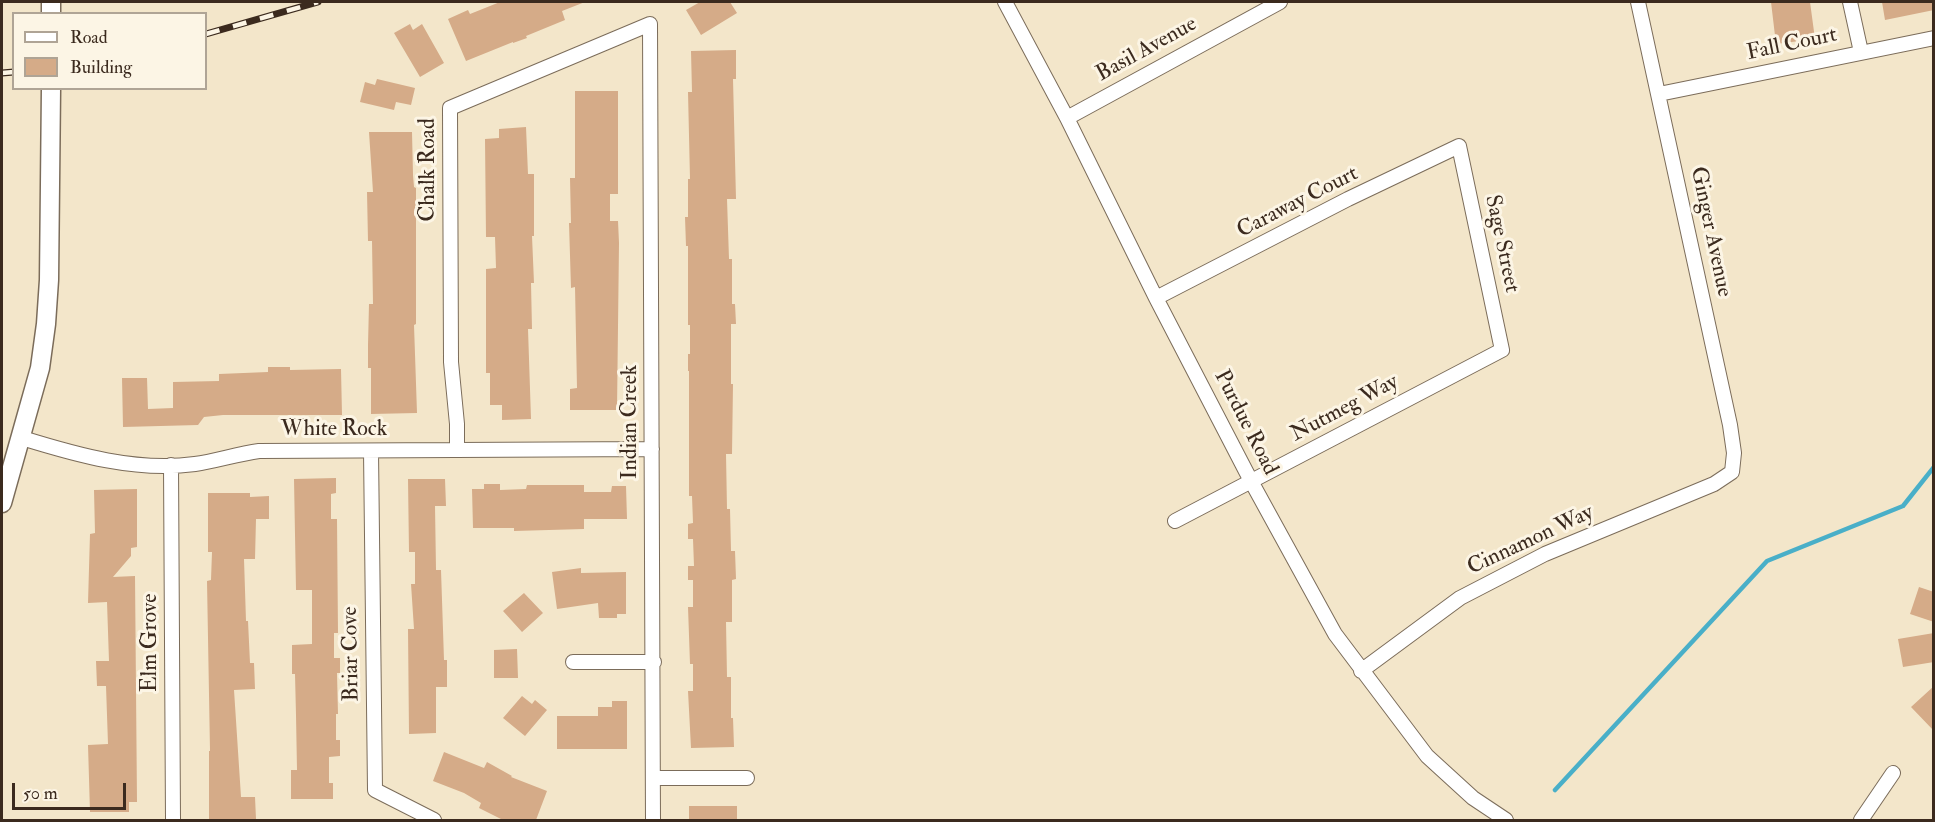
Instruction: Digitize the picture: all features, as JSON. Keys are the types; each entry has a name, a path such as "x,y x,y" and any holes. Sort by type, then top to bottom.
{"street":[{"name":"Purdue Road","path":"1005,2 1067,118 1156,298 1251,481 1335,634 1428,756 1473,798 1506,820"},
{"name":"Basil Avenue","path":"1067,118 1280,2"},
{"name":"Ginger Avenue","path":"1638,2 1730,425 1734,453 1732,472"},
{"path":"1850,2 1861,52"},
{"name":"Indian Creek","path":"650,24 653,820"},
{"name":"Chalk Road","path":"457,449 451,362 450,108 650,24"},
{"name":"Fall Court","path":"1659,94 1934,38"},
{"path":"2,503 40,368 46,324 49,280 51,90"},
{"name":"Caraway Court","path":"1156,298 1348,199 1459,146"},
{"name":"Sage Street","path":"1459,146 1502,350"},
{"name":"Nutmeg Way","path":"1175,521 1502,350"},
{"name":"White Rock","path":"22,438 93,458 171,465 195,464 259,451 652,449"},
{"name":"Briar Cove","path":"371,451 375,790 434,820"},
{"name":"Elm Grove","path":"171,465 173,820"},
{"name":"Cinnamon Way","path":"1361,671 1461,598 1545,554 1714,484 1732,472"},
{"path":"573,662 654,662"},
{"path":"1861,820 1893,773"},
{"path":"653,778 747,778"}],"building":[{"path":"500,2 585,2 562,11 565,20 526,36 527,38 466,61 448,19 468,10 470,14"},
{"path":"700,2 730,2 737,13 701,35 686,10"},
{"path":"1771,2 1810,2 1815,39 1776,44"},
{"path":"1882,2 1934,2 1934,10 1885,20"},
{"path":"410,24 413,30 422,24 444,63 420,77 394,33"},
{"path":"736,50 736,79 733,79 736,199 727,199 729,259 732,259 732,304 735,304 736,324 731,324 732,454 726,454 727,509 730,509 731,551 735,551 736,579 732,580 732,622 726,622 727,677 731,677 734,747 691,748 688,691 693,691 693,664 690,664 688,607 693,607 693,580 688,580 688,566 694,566 693,539 688,539 688,524 693,523 692,496 689,496 688,354 690,354 690,325 688,325 688,246 686,246 685,217 688,217 688,179 690,179 688,92 692,92 691,51"},
{"path":"377,79 415,88 411,105 396,102 394,110 360,102 365,82 375,85"},
{"path":"575,91 618,91 618,194 610,194 610,221 618,221 619,243 617,410 570,410 570,389 577,388 575,287 571,288 569,223 571,223 570,178 575,178"},
{"path":"526,127 528,174 534,174 534,236 532,236 534,283 531,283 532,329 528,329 531,419 502,420 502,405 490,405 490,373 486,373 486,269 496,268 495,237 486,237 485,139 499,138 499,129"},
{"path":"369,132 412,132 413,175 416,188 416,324 414,325 417,413 371,414 371,368 368,368 368,345 369,304 373,304 372,241 368,241 367,192 373,192"},
{"path":"268,367 290,367 290,370 341,369 342,415 223,415 204,417 198,425 123,427 122,378 147,378 148,409 173,408 173,382 219,381 219,374 268,372"},
{"path":"336,478 336,493 331,494 331,519 337,519 338,633 334,633 334,658 340,658 340,673 337,673 336,740 340,740 340,756 329,757 329,783 333,783 333,799 291,799 291,770 297,770 295,674 292,674 292,645 312,644 312,590 296,590 294,479"},
{"path":"408,479 445,479 446,506 435,506 436,570 441,570 447,687 436,687 436,733 409,734 408,629 414,629 411,584 415,584 415,552 409,552"},
{"path":"484,484 500,484 500,490 526,489 527,485 584,485 584,492 611,492 612,486 626,486 627,519 584,519 584,529 514,531 514,528 473,528 472,489 484,489"},
{"path":"137,489 137,547 131,548 131,556 113,577 135,576 137,802 129,802 129,812 90,812 88,745 108,744 106,686 97,686 96,661 109,661 107,602 88,603 90,534 95,533 94,490"},
{"path":"208,493 250,493 250,497 269,496 269,519 256,519 255,559 244,559 246,621 248,621 250,663 254,663 255,689 234,690 241,797 255,797 256,819 209,820 207,581 211,580 212,552 208,552"},
{"path":"581,568 581,573 626,572 626,614 617,614 617,618 599,618 598,603 557,609 552,572"},
{"path":"1919,587 1934,592 1934,622 1910,614"},
{"path":"524,593 543,613 522,632 503,611"},
{"path":"1934,633 1934,662 1903,667 1898,639"},
{"path":"517,649 518,678 494,678 494,650"},
{"path":"1934,686 1934,731 1911,707"},
{"path":"522,696 532,704 535,700 547,710 525,736 503,718"},
{"path":"612,701 627,701 627,749 557,749 557,716 598,716 598,707 612,707"},
{"path":"444,752 484,768 487,762 511,777 547,791 536,820 503,820 479,808 481,803 464,793 433,781"},
{"path":"689,806 737,806 737,820 689,820"}],"waterway":[{"path":"1555,790 1767,561 1903,506 1934,467"}],"railway":[{"path":"207,34 318,2"},
{"path":"2,73 12,72"}]}
